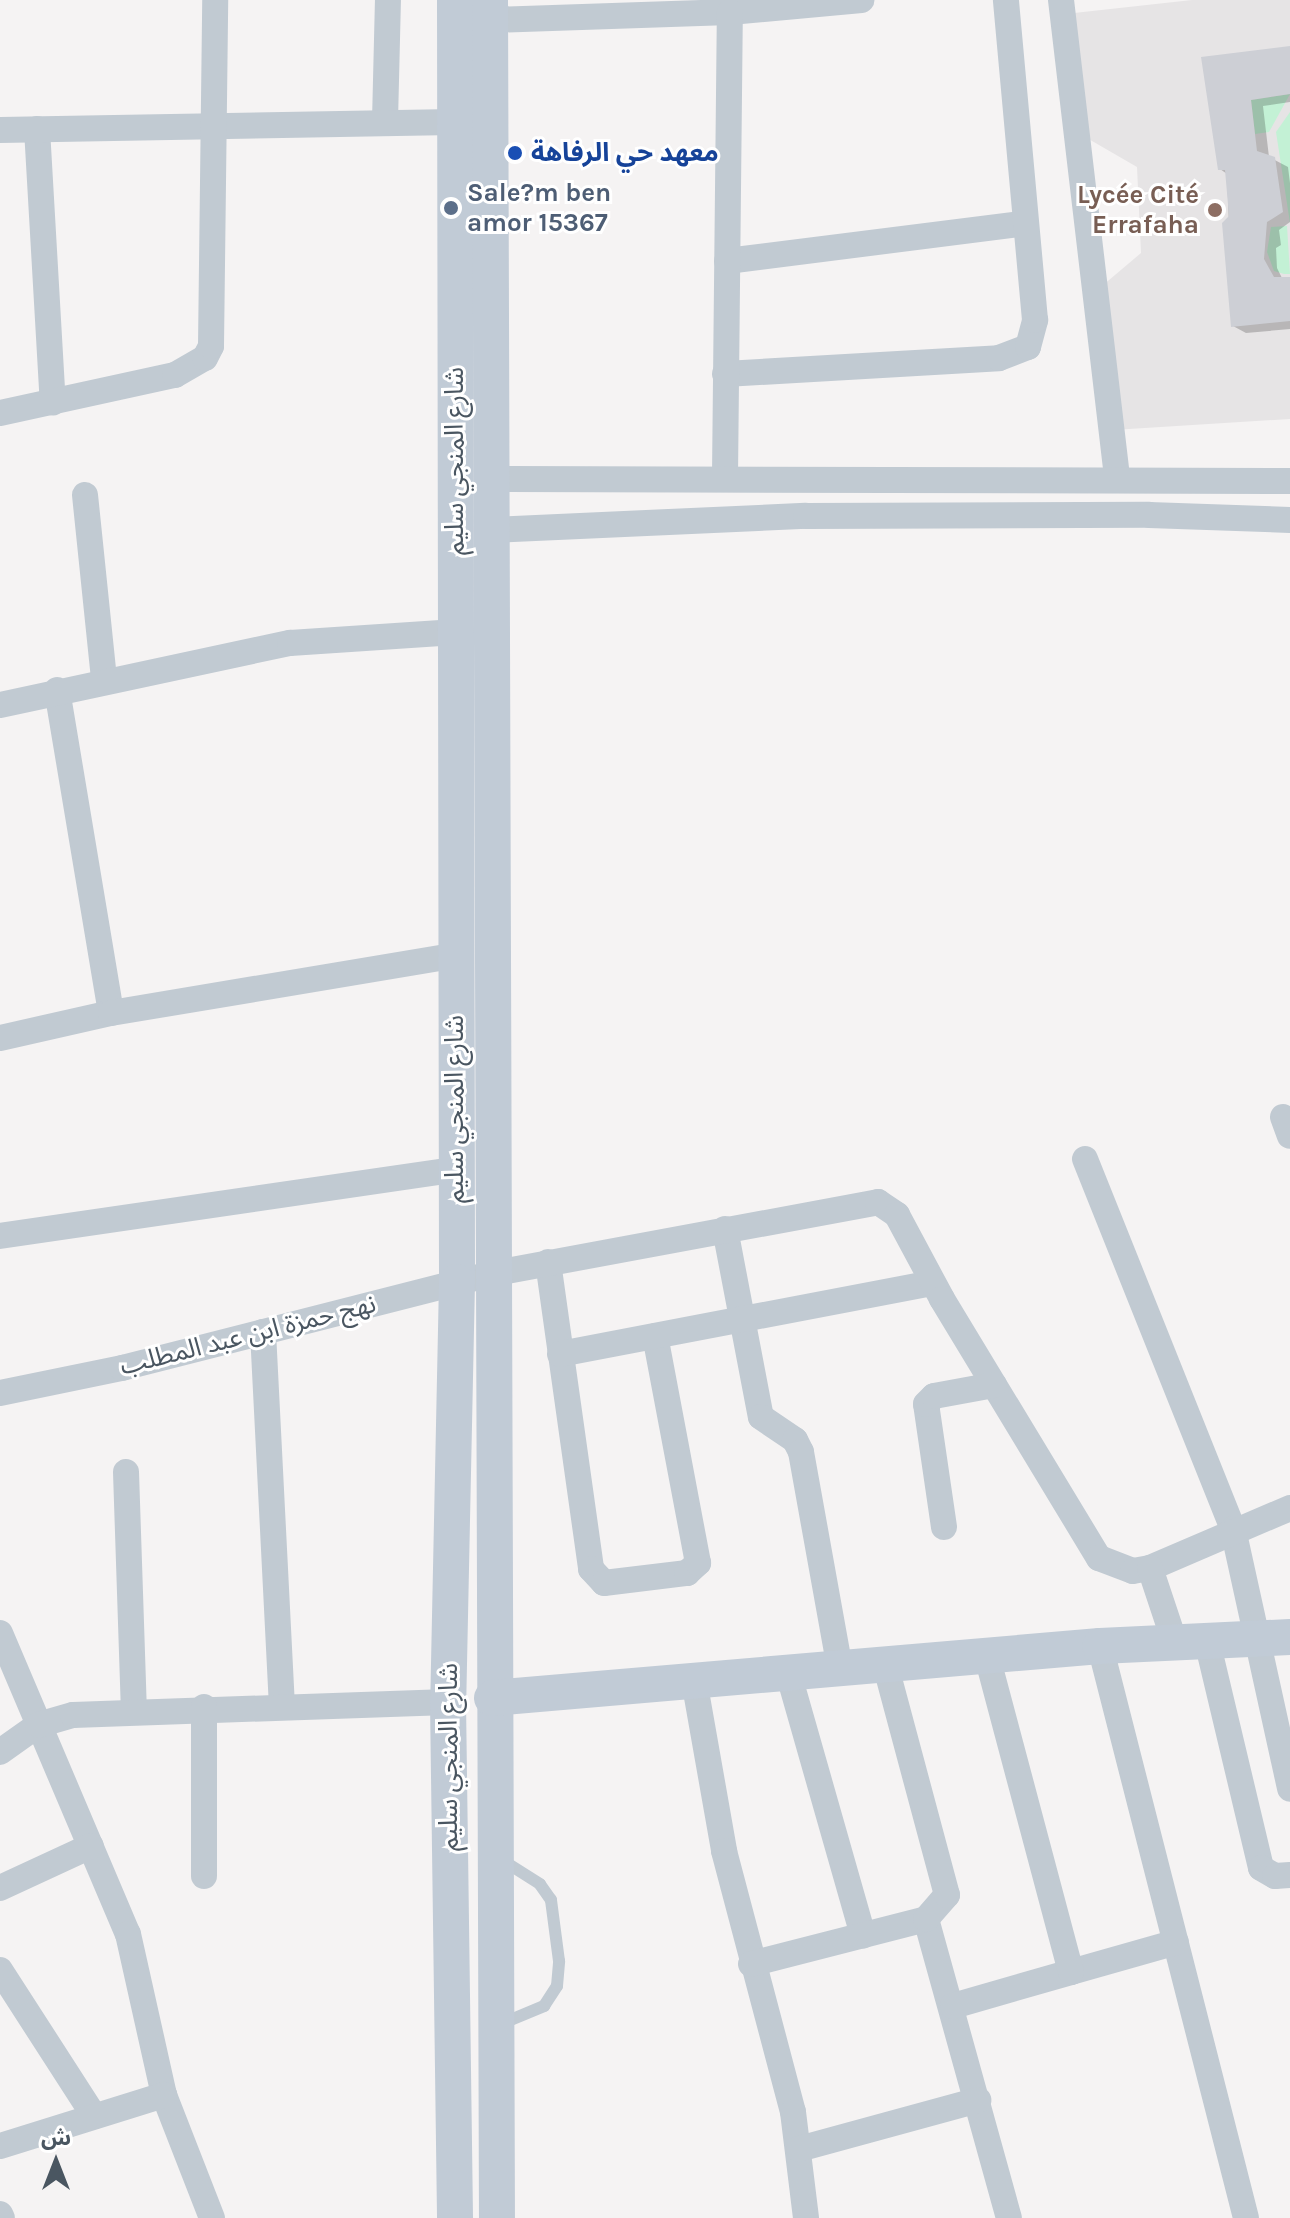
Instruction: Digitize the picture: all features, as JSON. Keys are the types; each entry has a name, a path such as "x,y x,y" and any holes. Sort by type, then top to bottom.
{"main road":[{"name":"شارع المنجي سليم","path":"455,0 454,1170 457,1282 448,1702 455,2218"},
{"name":"شارع المنجي سليم","path":"490,10 496,1273 492,1698 497,2218"},
{"path":"492,1698 1100,1646 1273,1637"}],"street":[{"path":"0,413 175,375 205,358 215,323 212,124 215,0"},
{"path":"385,121 388,0"},
{"path":"490,10 730,12 861,0"},
{"path":"725,374 1015,355 1028,347 1035,320 1006,0"},
{"path":"1061,0 1117,476"},
{"path":"725,476 730,12"},
{"path":"0,130 454,122"},
{"path":"37,129 53,403"},
{"path":"727,261 1026,223"},
{"path":"490,479 1117,476 1290,481"},
{"path":"85,495 104,680"},
{"path":"492,530 806,516 1149,515 1290,520"},
{"path":"0,705 57,690 290,643 456,632"},
{"path":"57,690 111,1013"},
{"path":"0,1038 111,1013 456,955"},
{"path":"1085,1159 1273,1637 1290,1789"},
{"path":"0,1236 454,1170"},
{"name":"نهج حمزة ابن عبد المطلب","path":"0,1393 263,1332 496,1273 878,1202 897,1215 932,1283 1099,1558 1133,1571 1150,1568"},
{"path":"725,1229 761,1417 795,1440 801,1452 840,1668"},
{"path":"548,1262 594,1576 613,1584 687,1573 698,1559 655,1336"},
{"path":"560,1354 932,1283"},
{"path":"263,1332 282,1705"},
{"path":"944,1527 926,1404 934,1396 994,1385"},
{"path":"126,1472 134,1709"},
{"path":"1290,1508 1233,1529 1150,1568 1191,1642 1261,1868 1275,1876 1290,1875"},
{"path":"0,1633 128,1934 164,2095 212,2218"},
{"path":"1100,1646 1246,2218"},
{"path":"987,1656 1071,1972"},
{"path":"751,1964 926,1919 943,1902 947,1885 885,1664"},
{"path":"788,1672 863,1936"},
{"path":"694,1680 724,1851 751,1964 781,2064 799,2149 806,2218"},
{"path":"0,1752 55,1717 134,1709 448,1702"},
{"path":"204,1707 204,1876"},
{"path":"0,1888 91,1846"},
{"path":"926,1919 953,2006 1009,2218"},
{"path":"953,2006 1176,1942"},
{"path":"0,1970 94,2116"},
{"path":"0,2146 164,2095"},
{"path":"799,2149 978,2100"}],"lane":[{"path":"494,1855 529,1876 551,1900 559,1961 557,1986 544,2006 494,2025"}],"shaded area":[{"name":"Lycée Cité Errafaha","path":"1192,0 1290,0 1290,419 1113,430 1102,286 1141,253 1137,167 1080,134 1065,14"}],"green space":[{"path":"1290,94 1269,132 1255,134 1251,100"},
{"path":"1290,112 1290,223 1276,132"},
{"path":"1287,226 1290,274 1284,274 1274,271 1267,252 1271,227"}],"building":[{"path":"1290,46 1290,94 1251,100 1257,151 1275,157 1283,212 1267,222 1264,259 1274,277 1290,277 1290,321 1231,327 1222,223 1229,216 1225,170 1218,170 1201,57"}],"place":[{"name":"معهد حي الرفاهة","path":"515,153"},
{"name":"Sale?m ben amor 15367","path":"451,208"},
{"name":"Lycée Cité Errafaha","path":"1215,210"}]}
